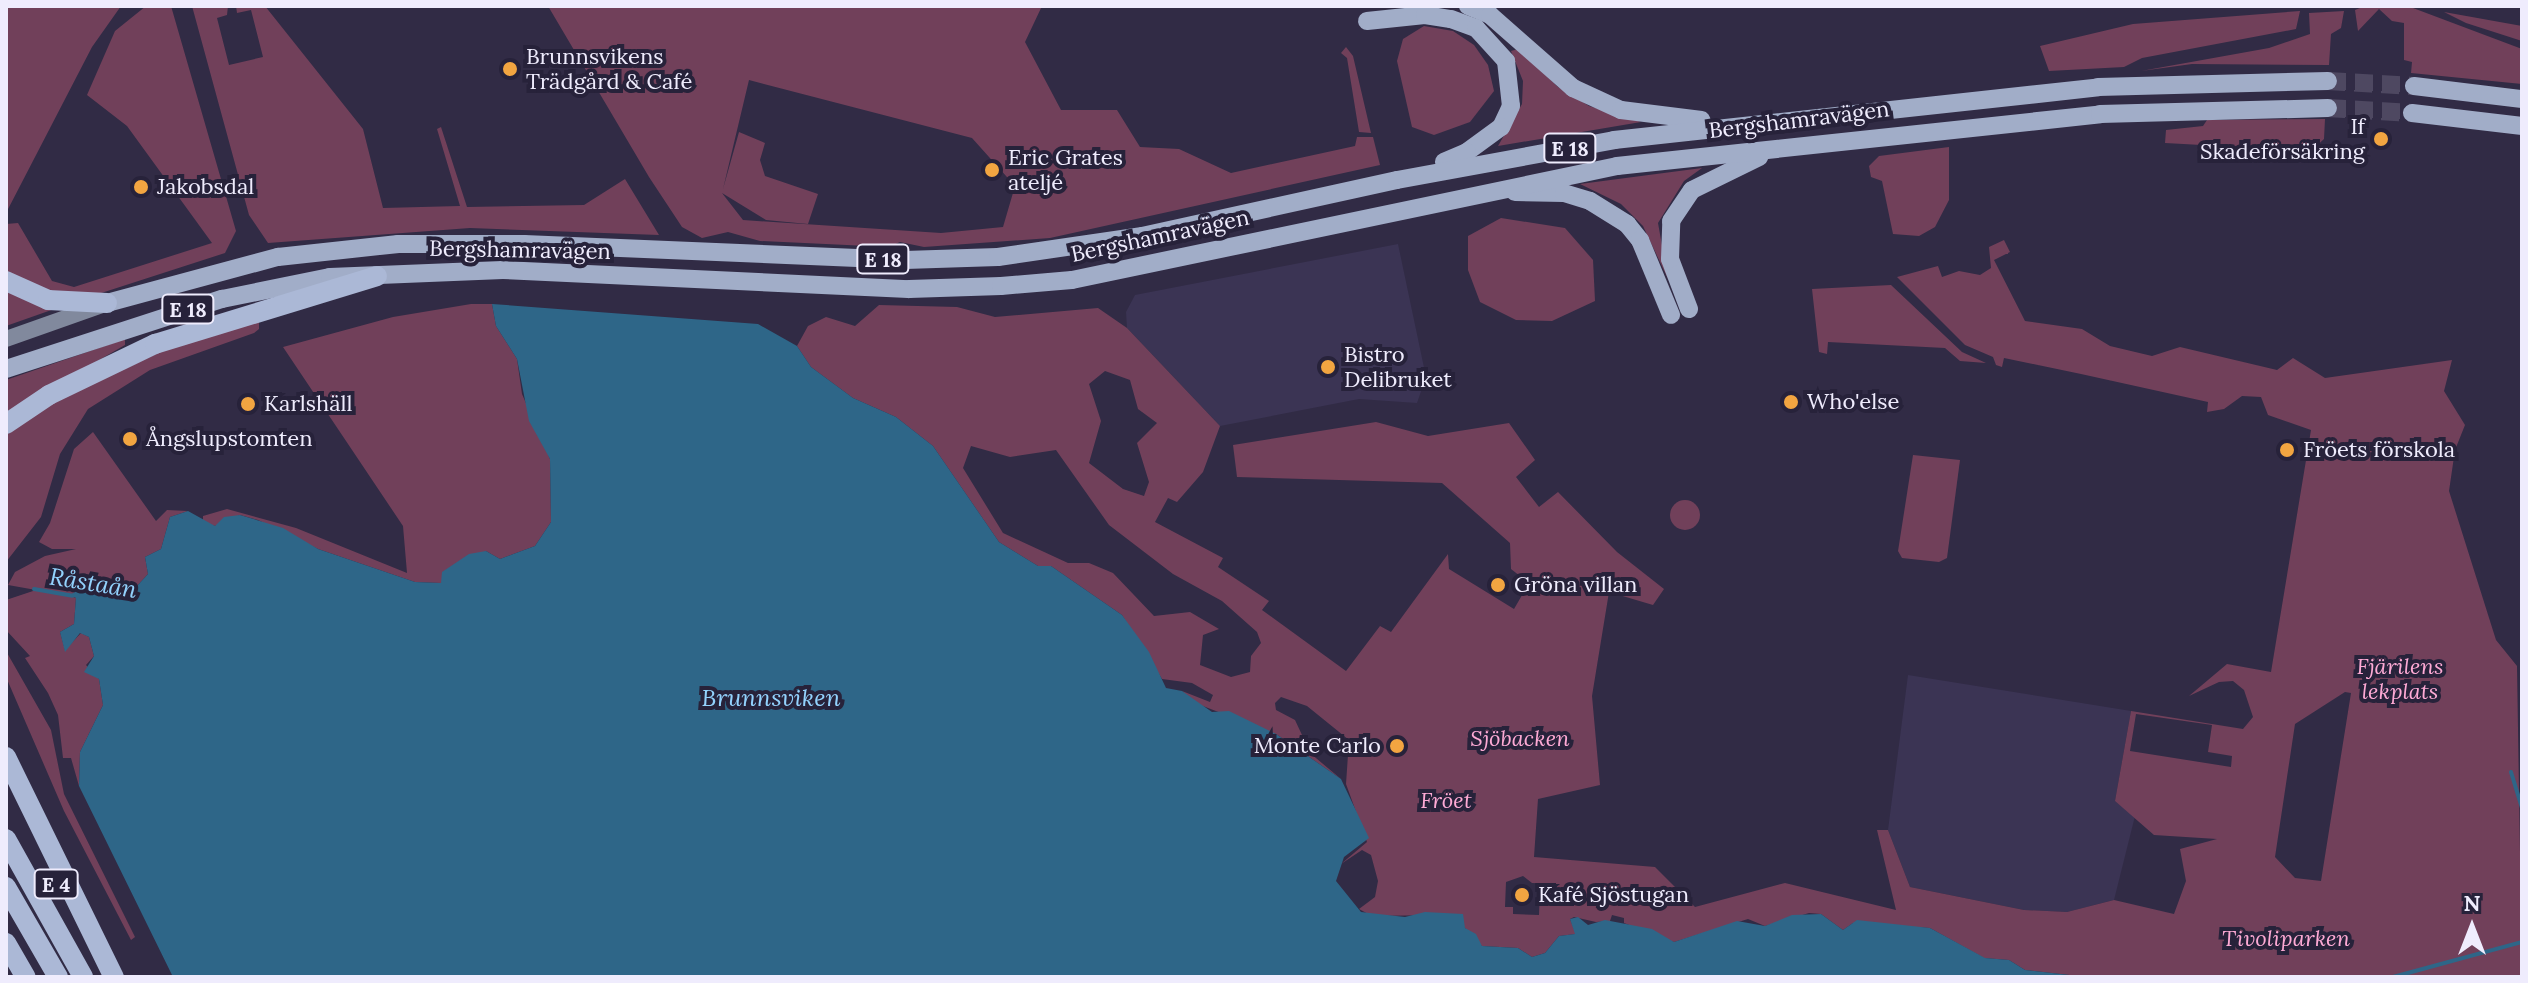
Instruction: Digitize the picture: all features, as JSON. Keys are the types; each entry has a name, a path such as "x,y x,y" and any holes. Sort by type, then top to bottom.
{"highway":[{"path":"1468,6 1490,15 1573,88 1621,110 1744,123"},
{"path":"1367,21 1425,15 1476,28 1497,45 1512,81 1511,106 1488,140 1397,180"},
{"name":"Bergshamravägen","path":"107,303 278,257 398,244 524,244 905,260 998,257 1142,236 1397,180 1599,142 1744,123 2098,87 2328,81"},
{"path":"2414,86 2518,100"},
{"name":"Bergshamravägen","path":"6,369 222,299 301,282 503,270 909,289 1001,286 1102,274 1574,173 1799,144 2100,114 2328,108"},
{"path":"2412,113 2522,126"},
{"path":"1452,198 1525,191 1590,201 1627,224 1640,240 1680,312 1668,240 1680,204 1700,184 1733,165 1799,144"},
{"path":"6,424 49,395 155,344 377,276"},
{"name":"E 18","path":"6,281 48,300 107,303"},
{"path":"6,757 113,977"},
{"name":"E 4","path":"6,788 74,918 113,977"},
{"name":"E 4","path":"6,839 83,977"},
{"name":"E 4","path":"6,887 58,977"},
{"path":"10,950 24,977"}],"main road":[{"name":"Bergshamravägen","path":"6,339 107,303"}],"shaded area":[{"path":"1398,244 1426,377 1417,403 1359,399 1220,426 1127,328 1126,312 1135,295"},
{"path":"1908,675 2131,711 2115,801 2135,816 2114,900 2067,912 2024,910 1910,887 1888,830"}],"green space":[{"path":"6,6 121,6 92,47 6,213"},
{"path":"146,6 171,6 236,231 225,253 92,296 59,299 6,273 6,224 18,223 52,281 74,287 212,243 127,126 87,95 115,31"},
{"path":"192,6 228,6 227,15 217,18 229,65 263,57 251,10 237,13 236,6 265,6 363,129 383,208 460,206 437,129 441,127 467,207 584,205 625,179 659,235 470,228 268,243 249,215"},
{"path":"548,6 1042,6 1025,42 1061,110 1117,110 1140,147 1179,149 1231,173 1355,146 1357,137 1373,137 1380,165 1050,238 924,247 900,242 889,247 760,241 728,232 702,238 682,227","holes":["749,80 972,138 1015,186 1003,227 941,233 743,220 722,193 766,220 808,224 818,194 765,176 760,160 765,143 739,132 723,189"]},
{"path":"2365,6 2413,8 2522,49 2522,84 2411,73 2412,62 2404,60 2404,23 2392,21 2379,9 2358,31 2355,10"},
{"path":"2300,11 2296,29 2142,58 2124,67 2049,71 2040,46 2133,24"},
{"path":"2344,11 2341,28 2331,34 2329,65 2192,64 2141,71 2269,48 2310,34 2309,13"},
{"path":"2444,12 2522,26 2522,41 2466,23"},
{"path":"1424,26 1453,31 1474,45 1488,65 1494,91 1470,122 1434,135 1412,127 1397,61 1403,39"},
{"path":"1346,47 1353,56 1371,133 1359,132 1347,58 1341,53"},
{"path":"1518,49 1558,87 1589,106 1641,122 1498,146 1522,104 1523,81 1511,51"},
{"path":"2325,119 2324,139 2311,151 2165,143 2166,130 2203,126 2207,120"},
{"path":"1949,147 1949,200 1935,227 1919,236 1893,234 1882,181 1871,177 1869,166 1879,156"},
{"path":"1702,168 1684,181 1658,223 1668,279 1643,226 1621,204 1580,184"},
{"path":"1501,218 1565,228 1593,260 1595,301 1552,321 1516,320 1480,302 1468,270 1468,236"},
{"path":"2004,240 2010,252 1994,260 2025,321 2082,329 2110,346 2152,356 2180,347 2277,370 2293,358 2325,378 2452,360 2444,391 2465,425 2455,450 2449,491 2496,640 2517,666 2522,977 2087,977 2025,970 2009,960 1984,958 1930,928 1853,923 1843,930 1821,914 1809,913 1765,926 1748,919 1674,942 1624,923 1624,918 1612,915 1610,921 1596,922 1574,917 1570,919 1576,934 1559,936 1545,953 1532,957 1518,948 1482,946 1465,928 1439,915 1372,916 1359,909 1375,897 1378,881 1371,855 1362,850 1341,864 1367,842 1346,784 1349,740 1307,706 1281,697 1275,703 1276,710 1295,720 1302,735 1298,743 1341,779 1276,734 1195,703 1182,691 1210,702 1213,695 1192,683 1162,679 1122,615 1051,566 1038,566 999,542 933,446 896,417 853,398 811,367 797,346 808,326 826,317 855,326 879,305 957,307 995,317 1098,308 1127,328 1220,426 1203,472 1177,502 1168,498 1155,522 1223,558 1218,567 1269,601 1262,610 1346,671 1380,626 1391,632 1448,554 1449,569 1514,609 1529,583 1511,569 1510,543 1442,483 1237,477 1233,445 1376,422 1428,436 1509,423 1535,460 1516,477 1539,507 1558,492 1617,552 1664,589 1653,605 1609,592 1592,696 1600,785 1538,799 1534,857 1655,867 1695,907 1785,883 1896,910 1877,830 1888,830 1910,887 2024,910 2067,912 2114,900 2174,914 2186,881 2180,849 2217,839 2154,835 2115,801 2131,711 2243,729 2253,717 2244,690 2233,681 2219,682 2189,696 2227,664 2271,672 2311,430 2268,415 2261,397 2242,396 2224,409 2207,412 2208,402 2004,358 2002,367 1996,365 1993,357 1965,345 1897,277 1938,266 1942,277 1959,271 1980,275 1991,268 1989,247","holes":["1105,371 1130,380 1138,409 1157,423 1137,443 1149,482 1144,496 1123,489 1089,463 1101,421 1089,384","971,446 1010,457 1056,450 1109,525 1173,574 1222,601 1257,632 1261,643 1251,656 1250,672 1231,677 1200,665 1203,635 1219,629 1190,612 1154,616 1113,573 1089,563 1068,563 1003,533 963,468","2345,692 2351,693 2321,881 2295,878 2275,857 2295,724","2136,714 2212,725 2208,752 2232,756 2231,767 2130,751","1523,876 1532,883 1557,884 1557,891 1540,890 1539,915 1513,914 1513,907 1505,907 1506,882"]},
{"path":"1891,285 1962,352 1986,363 1960,361 1945,348 1828,342 1827,354 1819,352 1812,289"},
{"path":"6,288 60,307 6,326"},
{"path":"471,304 492,304 496,326 517,359 522,394 550,459 551,522 535,546 500,559 486,551 441,583 415,582 318,549 258,520 240,515 215,526 203,522 203,516 227,509 296,528 407,573 403,526 283,347 393,317"},
{"path":"259,317 259,329 254,333 150,370 88,409 60,454 41,517 6,562 6,435 54,402 188,339"},
{"path":"125,339 125,345 6,414 6,380"},
{"path":"93,432 156,521 167,510 188,511 170,517 161,549 145,557 148,574 137,586 109,583 102,591 71,596 76,598 74,624 60,632 65,650 81,633 89,637 94,656 86,665 99,679 103,705 80,752 79,786 71,758 63,758 58,715 48,693 25,658 30,656 6,630 6,600 36,590 8,585 15,572 45,556 76,549 52,549 39,542 50,523 74,449"},
{"path":"1913,455 1960,460 1947,558 1939,562 1902,558 1898,551"},
{"path":"1685,500 1691,501 1699,509 1699,521 1691,529 1685,530 1679,529 1671,521 1670,515 1671,509 1679,501"},
{"path":"6,651 51,730 64,794 135,937 131,940 64,811 6,677"}],"water":[{"name":"Brunnsviken","path":"492,304 758,324 797,346 811,367 853,398 896,417 933,446 999,542 1038,566 1051,566 1122,615 1149,652 1166,688 1182,691 1212,712 1229,711 1276,734 1341,779 1369,838 1344,857 1336,881 1361,912 1405,917 1425,912 1463,914 1465,928 1476,934 1482,946 1518,948 1532,957 1545,953 1559,936 1575,934 1570,919 1578,917 1588,925 1605,920 1652,929 1674,942 1737,921 1765,926 1792,915 1821,914 1843,930 1857,920 1930,928 1985,958 2009,960 2025,970 2087,977 173,977 79,786 80,752 103,705 99,679 84,672 94,656 89,637 80,633 65,652 60,632 74,624 76,598 70,595 86,585 102,590 108,583 137,586 148,574 145,557 161,549 170,517 188,511 215,526 224,517 240,515 283,528 318,549 415,582 441,583 442,572 469,554 486,551 500,559 535,546 551,522 550,459 529,421 517,359 496,326"}],"waterway":[{"name":"Råstaån","path":"34,589 72,596"},
{"path":"2511,772 2522,807"},
{"path":"2393,977 2522,942"}],"tunnel":[{"path":"2328,81 2414,86"},
{"path":"2328,108 2412,113"}],"place":[{"name":"Brunnsvikens Trädgård & Café","path":"510,69"},
{"name":"If Skadeförsäkring","path":"2381,139"},
{"name":"Eric Grates ateljé","path":"992,170"},
{"name":"Jakobsdal","path":"141,187"},
{"name":"Bistro Delibruket","path":"1328,367"},
{"name":"Who'else","path":"1791,402"},
{"name":"Karlshäll","path":"248,404"},
{"name":"Ångslupstomten","path":"130,439"},
{"name":"Fröets förskola","path":"2287,450"},
{"name":"Gröna villan","path":"1498,585"},
{"name":"Monte Carlo","path":"1397,746"},
{"name":"Kafé Sjöstugan","path":"1522,895"}],"park label":[{"name":"Fjärilens lekplats","path":"2400,678"},
{"name":"Sjöbacken","path":"1520,739"},
{"name":"Fröet","path":"1446,801"},
{"name":"Tivoliparken","path":"2286,939"}]}
